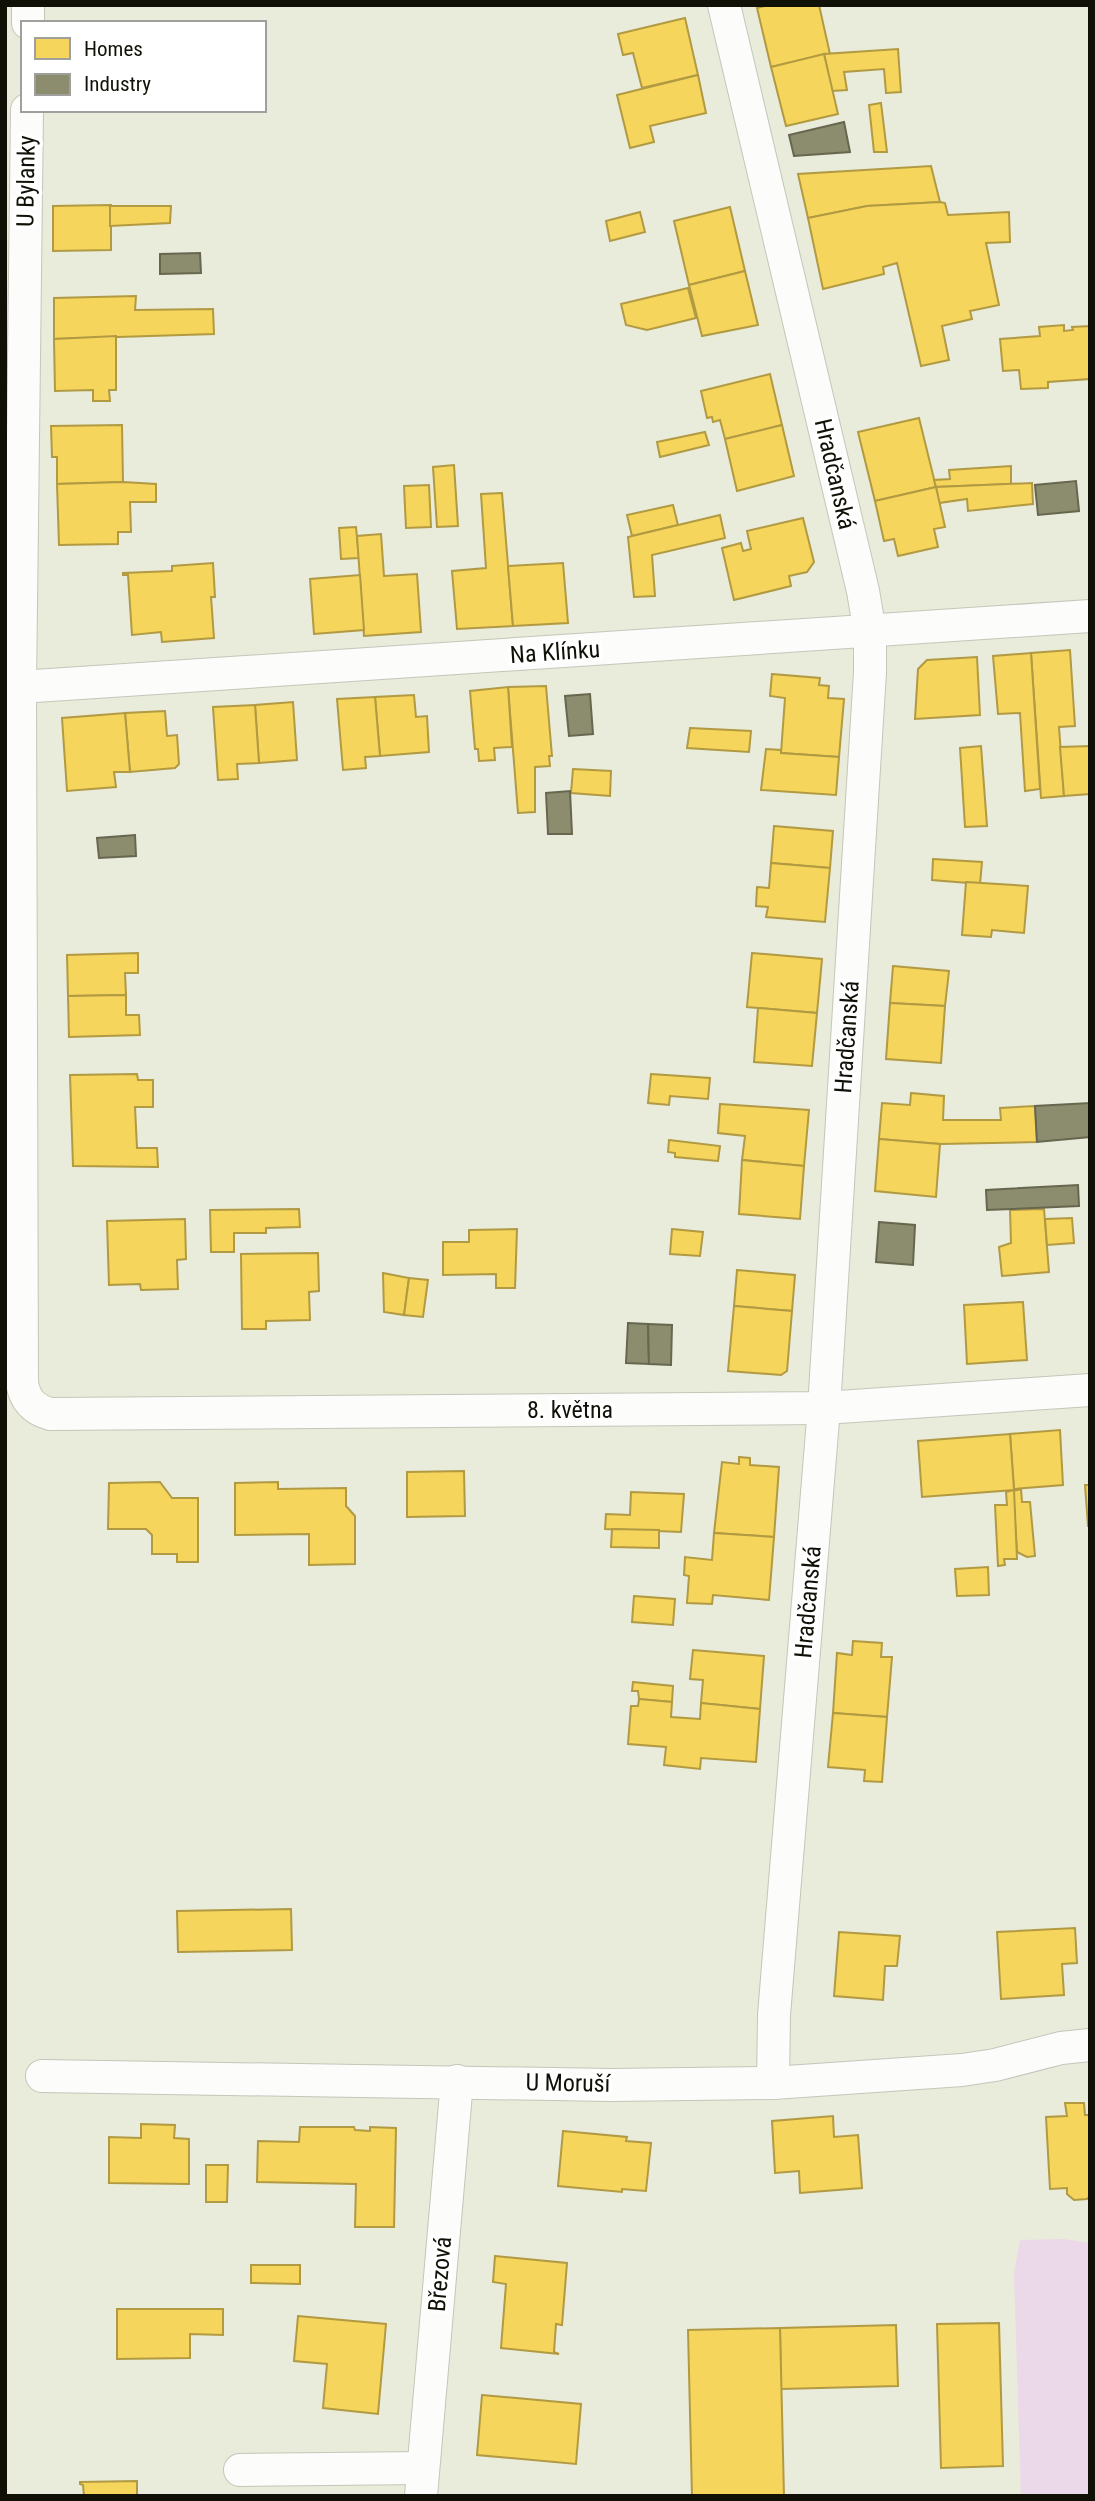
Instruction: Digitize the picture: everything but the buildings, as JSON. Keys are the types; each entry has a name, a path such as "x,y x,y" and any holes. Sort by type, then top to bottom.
{"street":[{"name":"Hradčanská","path":"724,5 863,591 870,632 870,672 824,1408 774,2015 773,2083"},
{"name":"U Bylanky","path":"27,112 20,687 22,1384 24,1395 31,1404 39,1411 50,1414"},
{"name":"Na Klínku","path":"20,687 1090,616"},
{"name":"8. května","path":"50,1414 824,1408 1090,1390"},
{"name":"U Moruší","path":"42,2076 612,2085 773,2083 962,2070 995,2065 1061,2048 1090,2045"},
{"name":"Březová","path":"240,2470 422,2482 457,2081"}],"shaded area":[{"path":"1063,2239 1090,2243 1090,2496 1021,2496 1014,2273 1020,2240"}]}
